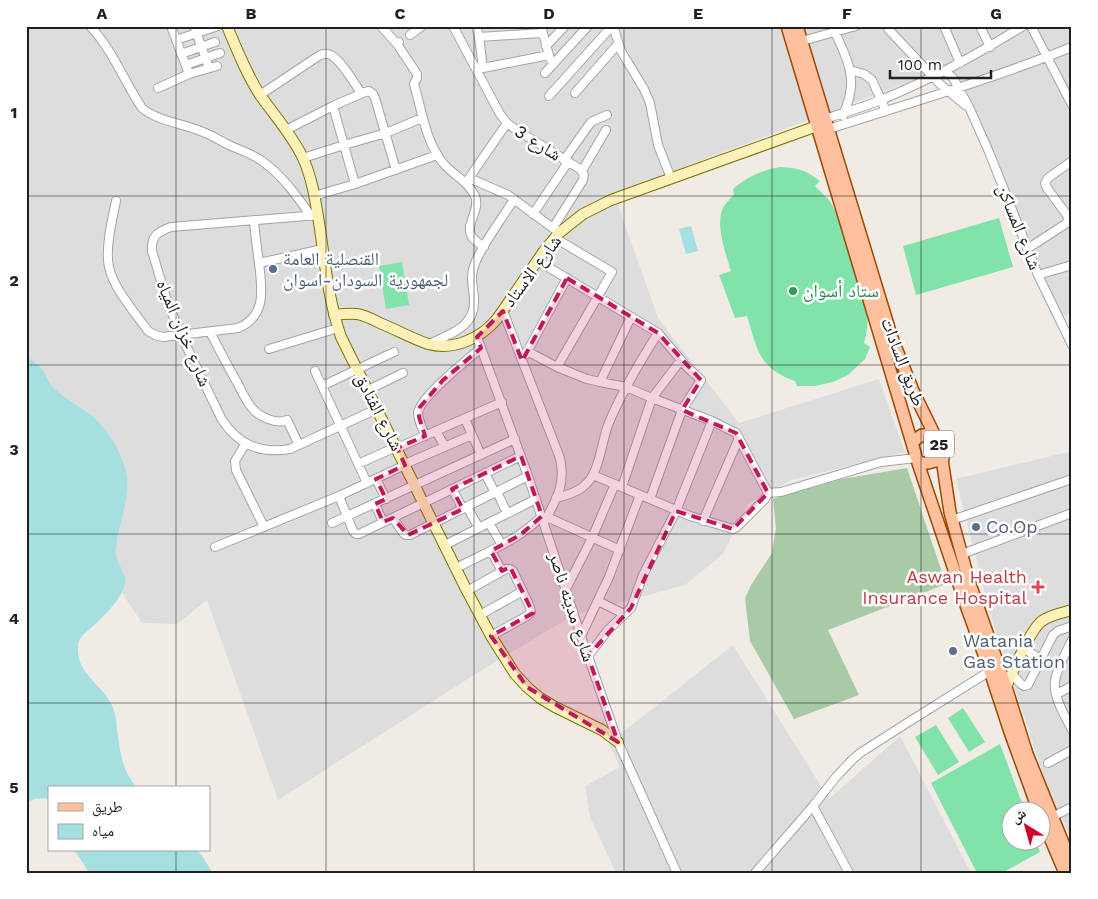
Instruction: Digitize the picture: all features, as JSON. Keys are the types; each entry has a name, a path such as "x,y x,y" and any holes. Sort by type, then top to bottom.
{"main road":[{"name":"طريق السادات","path":"787,26 823,125 903,366 924,416 940,446 952,520 972,589 1006,687 1041,802"},
{"name":"طريق السادات","path":"797,26 872,312 917,460 1010,732 1039,802"},
{"path":"906,420 915,424 921,421 924,416"},
{"path":"912,442 922,435 935,435"},
{"path":"917,460 933,462 942,459"},
{"path":"925,484 932,478 945,480"},
{"name":"طريق السادات","path":"1050,825 1072,865"},
{"name":"طريق السادات","path":"1050,831 1065,873"}],"street":[{"path":"90,26 114,60 142,108 148,113 202,131 263,162 282,179 314,215"},
{"path":"176,40 196,30 218,26"},
{"name":"شارع الفنادق","path":"227,26 248,75 303,158 314,196 314,215 323,249 334,315 341,337 491,636 515,674 540,698 602,730 618,742"},
{"path":"381,26 398,43 418,76 414,84 422,118 437,155 444,165 468,181 496,189 514,199 556,233 612,272 557,367"},
{"path":"410,35 422,26"},
{"name":"شارع 3","path":"453,26 500,114 507,123 515,130 582,171"},
{"path":"476,26 483,68"},
{"path":"546,46 565,26"},
{"path":"545,73 588,26"},
{"path":"548,96 612,26 623,55 647,96 652,110 659,149 671,178"},
{"path":"944,26 960,63"},
{"path":"980,26 990,47"},
{"path":"823,125 844,112 881,100 934,77 990,47 1023,26"},
{"path":"1031,26 1072,105"},
{"path":"172,27 189,74"},
{"path":"802,41 853,27"},
{"path":"479,37 541,28 553,65"},
{"name":"شارع المساكن","path":"890,28 940,84 968,107"},
{"path":"158,88 189,74 213,67 206,58 196,30"},
{"path":"835,32 848,63 851,80 851,92 840,126"},
{"path":"181,54 215,42"},
{"path":"575,94 618,44"},
{"path":"823,125 840,126 948,91 1072,47"},
{"path":"186,65 220,52"},
{"path":"260,95 316,56 322,54 328,54 337,60 361,93"},
{"path":"474,67 483,68 549,55"},
{"path":"850,70 864,74 872,80 886,111"},
{"name":"شارع المساكن","path":"945,71 953,78 958,87 989,152 1038,276 1072,345"},
{"path":"286,130 333,106 369,91 373,94 396,170"},
{"path":"333,106 355,184"},
{"path":"533,214 591,122 607,115"},
{"path":"303,158 386,133 422,118"},
{"path":"468,181 507,123"},
{"name":"شارع الاستاد","path":"334,315 344,313 359,314 429,344 449,345 468,341 477,337 491,326 556,233 583,214 597,206 671,178 823,125"},
{"path":"556,233 584,180 582,171 606,130"},
{"path":"314,196 355,184 437,155"},
{"path":"1027,249 1066,223 1067,215 1047,188 1046,183 1048,178 1072,161"},
{"path":"468,181 476,198 470,232 475,241 484,247"},
{"path":"429,344 463,327 469,320 474,300 472,274 476,260 514,199"},
{"path":"116,201 108,255 109,268 113,280 126,302 148,331 163,337 238,328 246,325 253,319 260,304 262,286 254,220"},
{"name":"شارع خزان المياه","path":"314,215 171,227 162,230 154,237 152,251 166,301 222,420 233,433 246,443 256,448 267,450 279,451 290,449 377,409"},
{"path":"259,263 323,249"},
{"path":"538,261 658,333 701,380 682,410 650,499"},
{"path":"1038,276 1072,265"},
{"path":"522,360 566,278"},
{"path":"456,568 520,535 544,519 560,489 562,478 560,458 502,311"},
{"path":"600,382 631,317"},
{"path":"269,349 338,328"},
{"path":"210,332 252,409 261,416 282,422 287,420 299,445"},
{"path":"556,498 579,490 588,483 593,475 608,426 634,371 658,333"},
{"name":"شارع مدينه ناصر","path":"477,337 544,519 581,636 618,742 677,873"},
{"path":"425,436 419,417 420,407 443,380 481,348"},
{"path":"527,351 557,367 587,379 626,388 712,421 736,433 768,493 766,499 733,529 676,511 593,475"},
{"path":"322,386 394,352"},
{"path":"566,589 618,486 652,398 681,360"},
{"path":"315,371 367,483"},
{"path":"368,390 403,373"},
{"path":"358,464 502,402"},
{"path":"465,419 480,455"},
{"path":"588,656 608,630 631,608 643,575 676,511 712,421"},
{"path":"436,431 445,447"},
{"path":"215,547 339,496 472,435"},
{"path":"703,520 739,438"},
{"path":"332,523 515,439"},
{"path":"246,443 235,461 236,470 264,527"},
{"path":"339,496 353,531 357,534 521,456"},
{"path":"768,493 781,492 881,462 917,460"},
{"path":"485,473 507,513"},
{"path":"393,518 404,534 410,535 528,476"},
{"path":"376,479 386,499"},
{"path":"952,520 1072,479"},
{"path":"452,489 478,528"},
{"path":"581,636 609,577 640,495"},
{"path":"445,545 536,499"},
{"path":"375,504 383,522"},
{"path":"962,554 1072,513"},
{"path":"544,519 620,550"},
{"path":"489,523 502,545"},
{"path":"491,551 502,571"},
{"path":"467,590 508,569 512,570 523,591 530,607 531,612 529,615 491,636"},
{"path":"480,615 523,591"},
{"path":"598,601 624,614"},
{"path":"1006,687 1040,621 1072,610"},
{"path":"1040,621 1053,635"},
{"path":"1012,674 1021,684 1024,686 1028,685 1053,635 1072,626"},
{"path":"1072,640 1059,668 1055,687 1056,694 1069,717 1072,730"},
{"path":"1024,649 1041,659"},
{"path":"996,658 1017,663"},
{"path":"755,873 844,768 860,753 990,671"},
{"path":"1056,694 1072,686"},
{"path":"1048,762 1072,750"},
{"path":"813,806 849,873"},
{"path":"1050,812 1072,807"}],"highlighted area":[{"path":"567,278 658,333 701,380 682,410 736,433 768,493 733,529 676,511 631,608 588,656 618,742 527,687 491,636 533,613 510,567 502,571 491,551 520,535 542,516 521,456 452,489 463,509 408,535 393,518 383,522 375,504 386,499 376,479 405,465 397,448 425,436 419,417 420,407 443,380 481,348 477,337 503,311 522,361"}],"shaded area":[{"path":"26,26 1072,26 1072,312 1061,317 965,91 949,67 615,193 658,318 739,423 879,379 905,452 791,480 747,505 723,554 685,585 574,615 485,668 278,800 207,600 177,624 142,623 122,593 125,585 123,571 115,553 120,528 88,412 66,399 52,387 41,369 26,356"},
{"path":"1072,451 1072,840 1047,786 990,613 956,479"},
{"path":"733,645 829,799 900,736 971,873 616,873 590,817 585,786 620,767 609,743"}],"green space":[{"name":"ستاد أسوان","path":"780,167 802,170 820,181 815,186 830,201 836,213 867,307 864,343 870,347 865,359 848,375 833,382 815,386 797,386 795,381 783,376 767,364 757,348 747,316 735,318 719,275 731,271 722,238 720,221 724,206 734,194 733,189 755,175"},
{"path":"999,218 1013,267 916,295 903,246"},
{"path":"402,262 409,305 386,309 379,266"},
{"path":"907,468 946,584 828,630 859,695 794,719 750,641 745,598 751,585 772,553 776,528 773,499 842,479"},
{"path":"963,708 985,742 969,752 948,718"},
{"path":"936,725 959,762 938,775 915,737"},
{"path":"1000,744 1022,802 1000,802 1000,852 1040,852 1002,873 977,873 931,783"}],"water":[{"path":"691,226 698,251 686,254 679,229"},
{"path":"26,356 41,368 57,391 101,424 113,441 125,469 127,487 125,505 116,549 117,559 124,573 124,588 111,608 81,637 78,646 78,657 87,674 112,704 124,764 129,777 136,786 48,786 48,800 46,798 35,799 26,802"},
{"path":"74,852 199,852 213,873 89,873"}],"place":[{"name":"القنصلية العامة لجمهورية السودان-اسوان","path":"273,269"},
{"name":"ستاد أسوان","path":"793,291"},
{"name":"Co.Op","path":"976,527"},
{"name":"Aswan Health Insurance Hospital","path":"1038,587"},
{"name":"Watania Gas Station","path":"953,651"}]}
